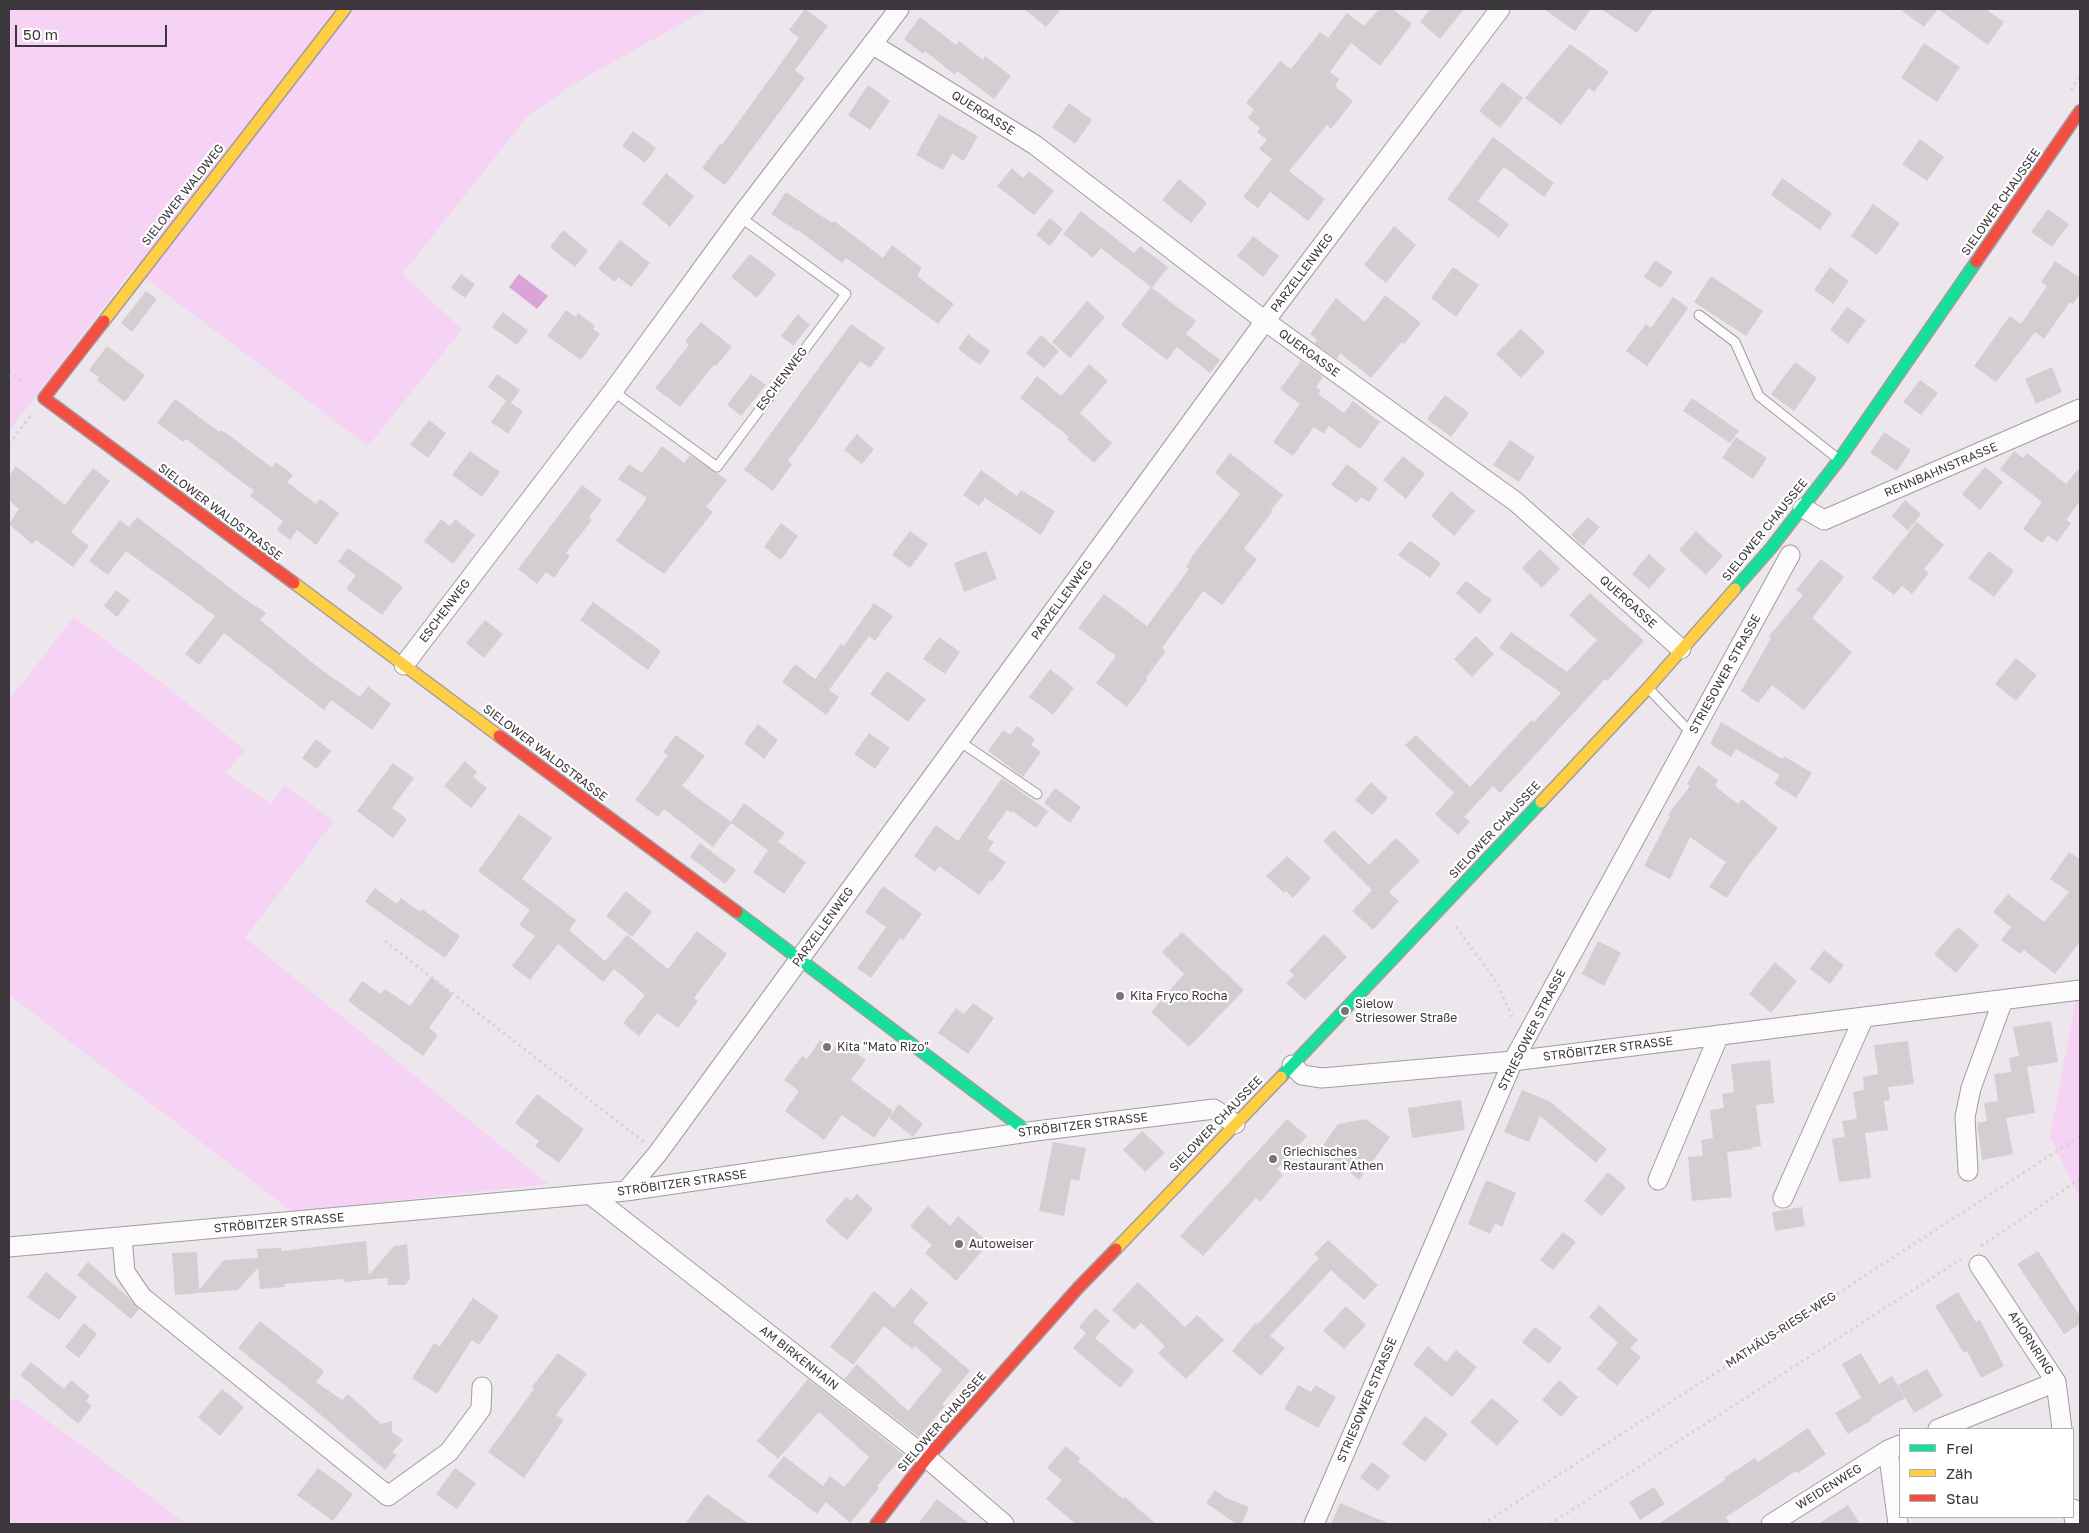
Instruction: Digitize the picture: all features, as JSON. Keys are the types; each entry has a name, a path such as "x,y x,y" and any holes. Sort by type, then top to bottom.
{"main road":[{"name":"SIELOWER WALDWEG","path":"44,398 344,9"},
{"name":"SIELOWER CHAUSSEE","path":"876,1524 927,1458 1078,1288 1292,1065 1648,688 1771,548 1839,460 2080,111"},
{"name":"SIELOWER WALDSTRASSE","path":"44,398 800,959 1028,1132"}],"street":[{"name":"ESCHENWEG","path":"404,665 613,390 740,217 899,9"},
{"name":"PARZELLENWEG","path":"626,1192 658,1153 1265,321 1500,9"},
{"name":"QUERGASSE","path":"872,44 1035,145 1265,321 1516,502 1681,649"},
{"name":"RENNBAHNSTRASSE","path":"1803,508 1824,520 2080,410"},
{"name":"STRIESOWER STRASSE","path":"1314,1524 1513,1061 1790,555"},
{"name":"STRÖBITZER STRASSE","path":"1292,1065 1302,1075 1322,1078 1513,1061 2080,990"},
{"path":"1968,1171 1965,1117 1971,1088 2003,1000"},
{"path":"1783,1198 1864,1017"},
{"path":"1658,1180 1719,1035"},
{"name":"STRÖBITZER STRASSE","path":"9,1247 626,1192 1028,1132 1214,1109 1234,1124"},
{"name":"AM BIRKENHAIN","path":"591,1195 927,1458 1004,1524"},
{"path":"122,1237 125,1272 142,1296 388,1496 449,1452 481,1409 482,1388"},
{"name":"AHORNRING","path":"1979,1256 2056,1382 2062,1428"},
{"path":"1941,1428 2056,1382"},
{"name":"WEIDENWEG","path":"1770,1524 1894,1447 1898,1524"}],"lane":[{"name":"ESCHENWEG","path":"613,390 717,466 846,294 740,217"},
{"path":"1699,315 1735,342 1758,396 1839,460"},
{"path":"1648,688 1692,734"},
{"path":"960,741 1038,794"}],"path":[{"path":"2069,92 2080,76"},
{"path":"9,444 44,398"},
{"path":"1441,908 1497,983 1524,1042"},
{"path":"385,941 658,1153"},
{"name":"MATHÄUS-RIESE-WEG","path":"1483,1524 2080,1136"},
{"path":"1979,1256 2080,1179"},
{"path":"1550,1524 1962,1258"}],"shaded area":[{"path":"9,9 707,9 572,85 527,117 402,274 462,329 368,446 133,269 9,431"},
{"path":"519,274 548,296 537,309 509,287"},
{"path":"74,617 162,683 245,750 225,773 271,804 284,785 334,821 245,938 548,1184 293,1212 9,995 9,700"},
{"path":"2080,998 2080,1198 2050,1137 2076,999"},
{"path":"16,1398 186,1524 9,1524 9,1403"}],"building":[{"path":"805,9 828,26 795,70 805,78 725,185 702,168 720,144 722,145 799,38 789,30"},
{"path":"1024,9 1061,9 1046,27"},
{"path":"1379,9 1393,9 1412,24 1380,66 1351,43 1330,72 1339,79 1335,86 1353,101 1331,129 1327,125 1289,171 1325,199 1308,221 1270,192 1258,208 1243,197 1272,159 1259,149 1267,140 1257,132 1260,128 1248,118 1254,110 1246,103 1280,61 1291,69 1320,32 1328,38 1347,13 1364,26"},
{"path":"1430,9 1464,9 1440,39 1420,22"},
{"path":"1544,9 1591,9 1575,31"},
{"path":"1601,9 1654,9 1637,33"},
{"path":"1900,9 1938,9 1924,27"},
{"path":"1938,9 1985,9 2004,22 1988,45"},
{"path":"920,17 956,45 959,41 983,60 985,56 1011,76 994,99 957,71 955,75 925,51 923,54 904,39"},
{"path":"1924,43 1960,67 1937,102 1901,78"},
{"path":"1570,44 1609,72 1594,92 1589,88 1561,125 1525,98"},
{"path":"1502,82 1523,98 1500,128 1479,111"},
{"path":"868,85 890,101 870,130 848,115"},
{"path":"1069,103 1092,120 1075,144 1052,127"},
{"path":"939,114 978,136 964,161 952,154 943,170 916,155"},
{"path":"633,131 656,148 645,163 622,146"},
{"path":"1493,137 1554,183 1544,197 1504,167 1478,201 1509,224 1499,238 1447,199"},
{"path":"1920,139 1944,157 1927,181 1902,164"},
{"path":"1012,168 1023,178 1029,171 1054,191 1034,215 997,186"},
{"path":"666,173 694,196 670,227 642,204"},
{"path":"1782,178 1832,213 1820,230 1771,195"},
{"path":"1179,179 1207,203 1191,223 1162,200"},
{"path":"786,192 832,223 834,221 883,258 892,245 922,268 917,276 954,304 938,324 846,258 842,263 798,230 771,214"},
{"path":"1873,204 1900,223 1877,255 1851,236"},
{"path":"2048,209 2069,224 2052,247 2031,232"},
{"path":"1081,211 1134,253 1140,246 1168,267 1152,288 1196,321 1186,334 1220,360 1210,373 1177,347 1167,360 1121,325 1151,287 1101,248 1093,258 1063,234"},
{"path":"1050,218 1063,229 1050,246 1036,235"},
{"path":"1394,226 1416,245 1386,283 1364,265"},
{"path":"563,230 588,251 575,267 550,247"},
{"path":"1253,236 1279,256 1263,277 1237,256"},
{"path":"620,240 650,263 631,287 618,277 615,282 598,269"},
{"path":"750,254 776,274 757,298 731,277"},
{"path":"1655,260 1673,272 1661,288 1644,277"},
{"path":"2055,261 2080,278 2080,293 2073,304 2070,302 2044,339 2035,332 1996,382 1974,366 2010,316 2021,324 2047,286 2041,282"},
{"path":"1453,267 1479,285 1456,317 1431,298"},
{"path":"1830,267 1849,281 1833,304 1814,290"},
{"path":"461,274 475,284 465,298 451,288"},
{"path":"1711,276 1763,311 1746,336 1694,302"},
{"path":"146,291 157,299 132,332 121,323"},
{"path":"1385,295 1421,323 1404,344 1402,342 1371,378 1340,353 1337,359 1314,343 1317,340 1310,334 1336,298 1365,322"},
{"path":"1673,297 1688,308 1647,366 1626,351 1646,324 1651,328"},
{"path":"1087,301 1105,317 1070,358 1052,342"},
{"path":"1847,307 1866,320 1848,344 1830,330"},
{"path":"566,310 576,317 578,313 595,326 593,329 600,334 581,360 547,336"},
{"path":"503,312 528,331 517,345 492,327"},
{"path":"798,314 810,325 793,346 781,336"},
{"path":"701,322 732,347 716,366 714,365 680,407 655,388 689,345 685,341"},
{"path":"851,324 885,348 870,368 860,361 788,461 792,464 773,491 744,470"},
{"path":"1521,329 1545,352 1521,378 1496,354"},
{"path":"968,334 990,351 980,365 958,349"},
{"path":"1041,335 1059,351 1044,368 1026,353"},
{"path":"107,346 145,375 125,402 97,380 99,377 89,370"},
{"path":"1301,361 1323,377 1316,387 1321,391 1318,394 1344,413 1353,401 1380,422 1360,449 1329,426 1324,434 1314,427 1293,456 1273,442 1300,404 1280,389"},
{"path":"1795,362 1817,378 1794,411 1771,394"},
{"path":"1089,364 1108,381 1080,413 1112,443 1094,463 1067,439 1069,437 1020,398 1037,376 1061,396"},
{"path":"2052,367 2062,392 2036,404 2025,379"},
{"path":"497,374 520,390 511,403 523,411 508,434 491,422 506,401 488,387"},
{"path":"751,374 766,385 741,416 727,405"},
{"path":"1920,380 1938,393 1921,415 1903,402"},
{"path":"1445,395 1469,413 1451,437 1427,419"},
{"path":"1692,398 1739,431 1730,443 1683,411"},
{"path":"175,399 219,432 220,430 229,435 272,468 276,462 293,475 287,482 316,504 320,499 339,513 316,545 297,530 290,540 277,530 283,521 250,496 254,491 186,439 183,442 157,423"},
{"path":"429,420 446,433 428,458 410,445"},
{"path":"1884,432 1911,450 1897,471 1870,453"},
{"path":"857,434 874,449 862,464 844,450"},
{"path":"1736,437 1767,458 1753,479 1722,458"},
{"path":"1510,440 1535,457 1519,482 1493,465"},
{"path":"662,446 684,463 690,455 727,480 706,507 713,512 664,574 616,541 647,498 618,479 629,464 642,473"},
{"path":"470,451 500,472 482,497 452,475"},
{"path":"2014,451 2023,458 2027,453 2066,484 2080,467 2080,501 2066,520 2071,523 2057,542 2048,535 2042,543 2023,529 2042,502 2000,469"},
{"path":"1230,453 1283,495 1244,549 1257,559 1222,605 1203,591 1162,648 1166,651 1127,707 1096,683 1116,656 1078,628 1104,594 1147,626 1189,569 1186,567 1193,555 1240,494 1215,473"},
{"path":"1403,456 1425,474 1406,499 1383,480"},
{"path":"1347,464 1378,488 1369,502 1361,497 1357,503 1331,485"},
{"path":"16,466 65,505 93,468 110,481 71,532 89,546 73,567 36,540 32,544 9,524 19,509 9,500 9,476"},
{"path":"1985,467 2003,482 1980,510 1962,494"},
{"path":"981,470 1017,496 1021,490 1055,511 1041,535 985,498 979,506 963,495"},
{"path":"582,485 602,500 589,517 592,520 566,553 570,556 554,578 546,572 537,584 518,569"},
{"path":"1451,491 1475,511 1454,536 1431,516"},
{"path":"1905,500 1921,514 1908,531 1892,516"},
{"path":"137,517 266,613 260,620 319,668 360,697 368,686 391,704 372,730 331,700 324,710 224,633 199,665 185,654 215,616 126,551 108,575 89,561 120,520 129,527"},
{"path":"1588,517 1600,527 1583,546 1571,535"},
{"path":"441,519 450,526 455,519 475,535 453,564 424,541"},
{"path":"1917,522 1944,545 1924,569 1929,573 1912,594 1902,586 1894,595 1872,578"},
{"path":"781,523 798,536 781,560 764,547"},
{"path":"910,531 928,544 910,568 892,555"},
{"path":"1696,531 1723,556 1706,575 1679,550"},
{"path":"1410,541 1441,563 1430,578 1398,555"},
{"path":"348,548 403,587 382,615 346,589 356,575 338,562"},
{"path":"1540,549 1560,569 1542,588 1522,568"},
{"path":"986,551 997,579 964,592 954,563"},
{"path":"1989,551 2014,571 1994,597 1968,578"},
{"path":"1649,554 1666,569 1649,589 1632,574"},
{"path":"1821,559 1844,577 1812,618 1852,652 1804,710 1772,685 1758,703 1741,691 1771,638 1769,636 1803,595 1796,590"},
{"path":"1466,581 1492,600 1480,614 1456,593"},
{"path":"116,590 130,600 117,617 104,606"},
{"path":"1590,593 1644,641 1607,681 1605,679 1500,793 1493,786 1464,817 1470,822 1458,835 1435,814 1454,793 1405,745 1416,735 1470,787 1526,726 1532,720 1534,722 1561,693 1499,648 1511,632 1567,672 1597,640 1569,615"},
{"path":"593,602 661,651 648,670 580,620"},
{"path":"874,603 893,616 875,641 869,636 829,690 839,697 826,715 782,682 795,664 815,679 841,644 844,646"},
{"path":"485,620 503,634 484,658 466,643"},
{"path":"1476,636 1494,654 1472,677 1454,659"},
{"path":"939,637 960,652 945,674 923,659"},
{"path":"2016,658 2037,675 2016,701 1995,684"},
{"path":"1050,669 1074,688 1053,715 1029,697"},
{"path":"887,671 926,699 908,722 870,694"},
{"path":"1721,722 1782,759 1784,756 1812,773 1796,798 1774,784 1780,775 1736,749 1731,757 1710,744"},
{"path":"758,724 778,740 764,759 744,743"},
{"path":"1017,726 1035,739 1031,745 1041,752 1023,777 988,751 1003,730 1010,735"},
{"path":"869,733 890,748 875,769 854,754"},
{"path":"676,735 705,756 682,786 731,822 744,803 785,833 778,842 806,862 784,894 753,872 768,850 731,823 713,847 664,809 658,817 635,800 668,755 663,752"},
{"path":"316,739 331,751 317,769 302,758"},
{"path":"465,761 477,772 473,777 487,788 471,808 444,786"},
{"path":"393,763 414,778 392,808 407,819 393,838 357,811"},
{"path":"1698,765 1718,780 1715,786 1738,804 1742,799 1778,828 1745,870 1727,898 1709,887 1726,862 1690,837 1670,879 1644,866 1670,816 1668,815 1690,786 1687,784"},
{"path":"1002,778 1048,811 1036,828 1012,811 1011,813 1007,810 987,838 994,842 988,850 1006,862 992,882 990,880 979,895 939,866 935,872 914,856 936,825 958,841"},
{"path":"1371,782 1388,798 1372,815 1355,800"},
{"path":"1055,788 1081,807 1070,823 1044,803"},
{"path":"519,814 552,838 522,879 576,920 569,930 605,961 627,935 668,969 697,931 727,954 694,998 698,1001 678,1028 657,1013 639,1036 623,1023 645,995 614,969 603,982 558,944 530,980 512,966 535,936 519,925 530,910 478,871"},
{"path":"1334,830 1369,865 1396,838 1420,861 1389,892 1399,901 1373,930 1352,911 1372,890 1323,841"},
{"path":"700,843 736,870 725,884 690,857"},
{"path":"2069,852 2080,859 2080,942 2055,974 2024,950 2020,954 2001,940 2011,927 1993,912 2008,894 2044,922 2069,892 2050,879"},
{"path":"1287,856 1311,878 1293,898 1286,891 1284,893 1266,876"},
{"path":"883,886 922,914 903,940 900,938 871,978 857,968 886,927 865,912"},
{"path":"375,888 397,904 401,898 420,912 422,909 460,936 445,958 365,902"},
{"path":"626,891 652,912 632,937 606,916"},
{"path":"1958,927 1979,945 1956,973 1934,954"},
{"path":"1182,932 1244,990 1189,1047 1151,1012 1184,974 1162,952"},
{"path":"1324,934 1347,957 1305,1000 1286,983 1294,975 1289,971"},
{"path":"1598,941 1621,953 1604,986 1582,974"},
{"path":"1824,950 1844,965 1830,984 1810,969"},
{"path":"1775,962 1797,981 1771,1013 1749,994"},
{"path":"431,977 453,994 429,1028 438,1035 423,1056 348,1001 362,981 381,994 385,989 410,1006"},
{"path":"973,1003 994,1018 968,1054 938,1033 956,1008 964,1014"},
{"path":"2051,1021 2058,1062 2027,1067 2035,1113 2006,1118 2013,1154 1982,1160 1977,1123 1987,1121 1984,1103 1998,1101 1994,1074 2011,1072 2009,1058 2019,1056 2013,1027"},
{"path":"820,1040 833,1050 839,1041 866,1060 851,1080 893,1111 874,1138 842,1115 824,1140 785,1111 799,1091 784,1080 802,1056 807,1059"},
{"path":"1908,1041 1914,1084 1888,1087 1890,1100 1884,1101 1888,1130 1865,1133 1871,1178 1839,1182 1832,1139 1845,1137 1842,1121 1857,1119 1853,1092 1864,1090 1863,1077 1878,1074 1874,1045"},
{"path":"1770,1060 1774,1103 1756,1105 1761,1146 1752,1147 1753,1149 1727,1152 1732,1197 1692,1201 1688,1157 1703,1156 1701,1140 1713,1138 1710,1110 1724,1108 1722,1094 1734,1092 1731,1064"},
{"path":"1522,1090 1549,1101 1607,1149 1596,1163 1540,1116 1529,1142 1504,1132"},
{"path":"537,1094 584,1129 559,1163 535,1146 539,1141 515,1123"},
{"path":"1461,1100 1465,1130 1412,1138 1408,1108"},
{"path":"899,1104 923,1124 913,1137 889,1118"},
{"path":"1287,1119 1307,1136 1277,1169 1283,1175 1260,1202 1256,1198 1203,1256 1180,1236"},
{"path":"1366,1119 1390,1137 1359,1180 1321,1148 1338,1124"},
{"path":"1142,1131 1165,1153 1145,1172 1123,1150"},
{"path":"1053,1142 1086,1148 1079,1181 1071,1179 1064,1216 1039,1211"},
{"path":"1608,1172 1626,1187 1602,1216 1584,1201"},
{"path":"1486,1180 1516,1193 1502,1227 1495,1223 1490,1234 1468,1224"},
{"path":"857,1194 873,1209 847,1240 825,1221 846,1197 851,1201"},
{"name":"Autoweiser","path":"928,1206 950,1226 958,1216 989,1243 956,1281 925,1253 932,1245 910,1226"},
{"path":"1802,1207 1805,1226 1775,1231 1772,1212"},
{"path":"1563,1232 1576,1242 1553,1270 1540,1260"},
{"path":"1328,1240 1378,1285 1364,1300 1331,1270 1270,1336 1285,1348 1261,1376 1232,1351 1255,1323 1257,1325 1319,1258 1314,1254"},
{"path":"366,1241 369,1275 394,1246 407,1244 410,1279 405,1285 388,1285 387,1278 344,1282 344,1279 284,1284 285,1287 260,1289 258,1268 238,1290 175,1295 172,1253 197,1252 199,1290 224,1260 258,1258 257,1249 281,1248 281,1251"},
{"path":"2038,1251 2080,1316 2080,1324 2064,1334 2017,1264"},
{"path":"88,1262 139,1309 131,1319 77,1275"},
{"path":"46,1272 77,1297 59,1320 27,1297"},
{"path":"1138,1282 1185,1327 1197,1315 1224,1340 1186,1379 1158,1353 1165,1346 1141,1323 1134,1330 1112,1310"},
{"path":"911,1288 928,1303 913,1322 970,1371 942,1404 945,1406 919,1437 844,1379 857,1364 908,1411 942,1370 915,1346 912,1349 884,1326 853,1365 830,1347 874,1291 894,1308"},
{"path":"1958,1292 1976,1322 1980,1320 2004,1366 1981,1378 1967,1351 1964,1353 1935,1306"},
{"path":"473,1298 499,1316 479,1345 472,1340 437,1394 412,1378 434,1343 440,1346"},
{"path":"1599,1305 1638,1340 1630,1348 1641,1357 1617,1386 1597,1369 1618,1343 1589,1317"},
{"path":"1346,1306 1366,1325 1344,1349 1323,1331"},
{"path":"1095,1308 1110,1321 1095,1338 1134,1371 1120,1388 1073,1348 1086,1333 1079,1327"},
{"path":"260,1321 324,1371 316,1382 342,1400 348,1394 381,1424 392,1421 392,1432 403,1440 392,1452 397,1455 385,1470 308,1404 238,1348"},
{"path":"84,1323 97,1334 79,1358 65,1347"},
{"path":"1535,1327 1562,1348 1549,1364 1522,1342"},
{"path":"1428,1346 1446,1362 1456,1350 1477,1367 1452,1397 1413,1364"},
{"path":"558,1353 587,1374 556,1415 564,1420 524,1478 488,1452 534,1389 532,1387"},
{"path":"1861,1353 1879,1384 1892,1376 1905,1398 1848,1434 1835,1413 1861,1398 1842,1364"},
{"path":"31,1362 64,1389 71,1380 90,1396 86,1401 92,1406 78,1424 20,1375"},
{"path":"1927,1369 1943,1396 1914,1413 1898,1385"},
{"path":"808,1379 904,1455 877,1486 879,1488 850,1523 826,1502 817,1514 768,1476 784,1456 823,1486 830,1476 844,1487 869,1457 819,1412 778,1459 757,1441"},
{"path":"1559,1380 1578,1397 1561,1417 1542,1400"},
{"path":"1298,1385 1311,1392 1315,1385 1336,1397 1318,1428 1284,1409"},
{"path":"222,1389 244,1407 220,1436 198,1417"},
{"path":"1492,1398 1519,1421 1497,1446 1470,1422"},
{"path":"1425,1416 1448,1434 1425,1462 1402,1444"},
{"path":"1808,1428 1826,1454 1798,1473 1796,1471 1726,1517 1730,1524 1658,1524 1755,1458 1758,1462"},
{"path":"1066,1446 1080,1458 1078,1461 1123,1499 1125,1497 1156,1524 1076,1524 1046,1499 1062,1480 1047,1468"},
{"path":"1372,1462 1390,1476 1378,1491 1360,1477"},
{"path":"318,1468 353,1494 333,1521 297,1495"},
{"path":"455,1468 476,1483 457,1509 436,1494"},
{"path":"1654,1487 1665,1504 1640,1520 1629,1502"},
{"path":"1215,1490 1224,1497 1249,1507 1242,1524 1236,1524 1206,1503"},
{"path":"707,1494 749,1524 685,1524"},
{"path":"937,1499 970,1524 918,1524"},
{"path":"1340,1503 1390,1524 1331,1524"},
{"path":"1848,1505 1860,1524 1818,1524"}],"traffic: fast":[{"path":"1735,589 1771,548 1839,460 1976,262"},
{"path":"1281,1077 1541,802"},
{"path":"737,912 1028,1132"}],"traffic: slow":[{"path":"104,321 345,9"},
{"path":"294,583 499,736"},
{"path":"1541,802 1648,688 1735,589"},
{"path":"1116,1249 1281,1077"}],"traffic: jam":[{"path":"1976,262 2080,111"},
{"path":"104,321 44,398 294,583"},
{"path":"499,736 737,912"},
{"path":"876,1524 927,1458 1078,1288 1116,1249"}],"place":[{"name":"Kita Fryco Rocha","path":"1120,996"},
{"name":"Sielow Striesower Straße","path":"1345,1011"},
{"name":"Kita \"Mato Rizo\"","path":"827,1047"},
{"name":"Griechisches Restaurant Athen","path":"1273,1159"},
{"name":"Autoweiser","path":"959,1244"}]}
